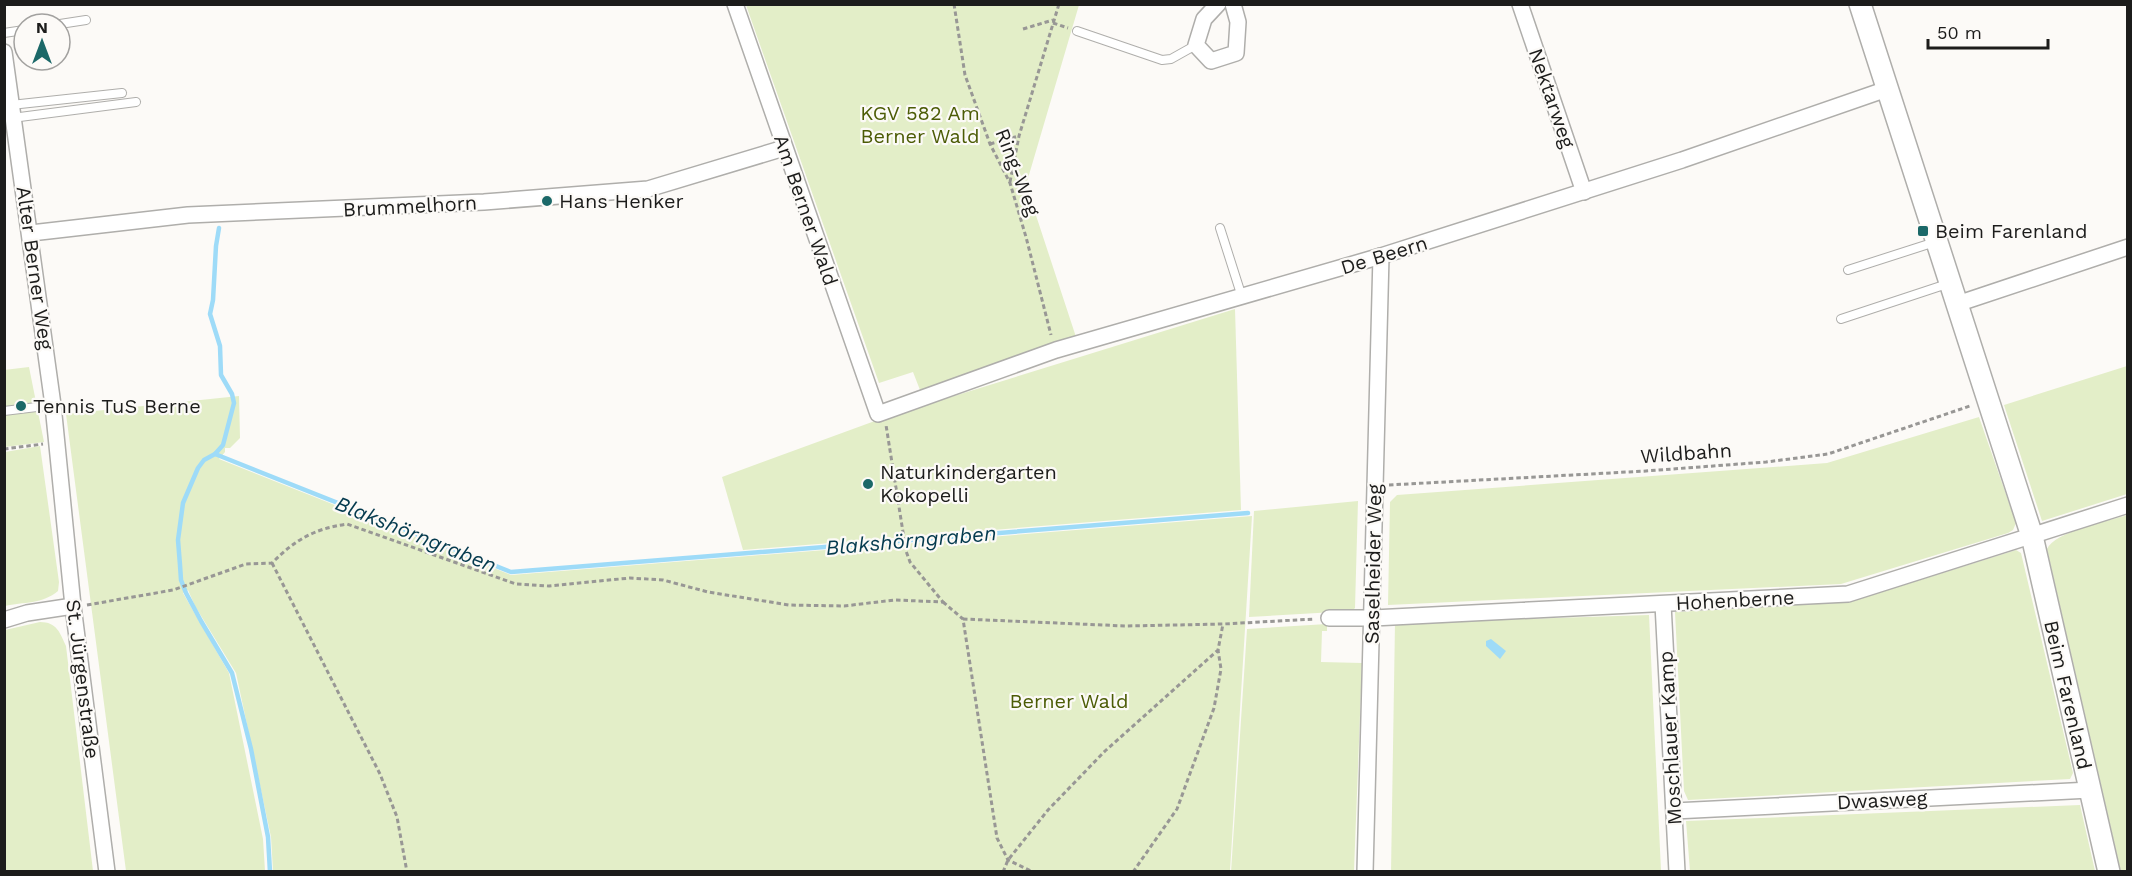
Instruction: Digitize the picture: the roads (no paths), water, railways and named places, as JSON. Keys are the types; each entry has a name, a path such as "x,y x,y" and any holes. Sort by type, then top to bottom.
{"street":[{"name":"Am Berner Wald","path":"735,4 783,148 882,419"},
{"path":"1218,4 1204,19 1196,45 1211,62 1236,53 1238,22 1233,4"},
{"name":"Nektarweg","path":"1520,4 1584,192"},
{"name":"Beim Farenland","path":"1860,4 2032,536 2109,872"},
{"name":"Alter Berner Weg","path":"4,52 31,233 62,485"},
{"name":"De Beern","path":"882,419 1056,351 1381,256 1584,192 1887,89"},
{"name":"Brummelhorn","path":"31,233 188,215 484,202 648,189 783,148"},
{"path":"1957,304 2127,247"},
{"name":"Saselheider Weg","path":"1365,872 1381,256"},
{"name":"St. Jürgenstraße","path":"62,485 73,606 108,872"},
{"name":"Hohenberne","path":"1329,618 1373,618 1848,594 2127,505"},
{"name":"Moschlauer Kamp","path":"1663,604 1677,872"},
{"path":"4,620 27,613 73,606"},
{"name":"Dwasweg","path":"1674,811 2090,790"}],"lane":[{"path":"72,22 86,20"},
{"path":"1077,31 1162,60 1171,59 1196,45"},
{"path":"11,111 122,93"},
{"path":"11,111 136,102"},
{"path":"1220,228 1242,297"},
{"path":"1848,270 1936,241"},
{"path":"1841,320 1950,283"},
{"path":"4,411 53,405"}],"water":[{"path":"1491,639 1506,651 1500,659 1486,646 1486,641"}],"waterway":[{"name":"Blakshörngraben","path":"219,228 210,314 220,346 221,375 232,394 234,403 223,445 215,454 204,460 198,468 183,503 178,540 181,580 201,621 232,673 251,749 268,837 270,872"},
{"name":"Blakshörngraben","path":"215,454 511,572 1248,513"}],"place":[{"name":"Hans Henker","path":"547,201"},
{"name":"Beim Farenland","path":"1923,231"},
{"name":"Tennis TuS Berne","path":"21,406"},
{"name":"Naturkindergarten Kokopelli","path":"868,484"}],"park label":[{"name":"KGV 582 Am Berner Wald","path":"920,124"},
{"name":"Berner Wald","path":"1069,701"}]}
